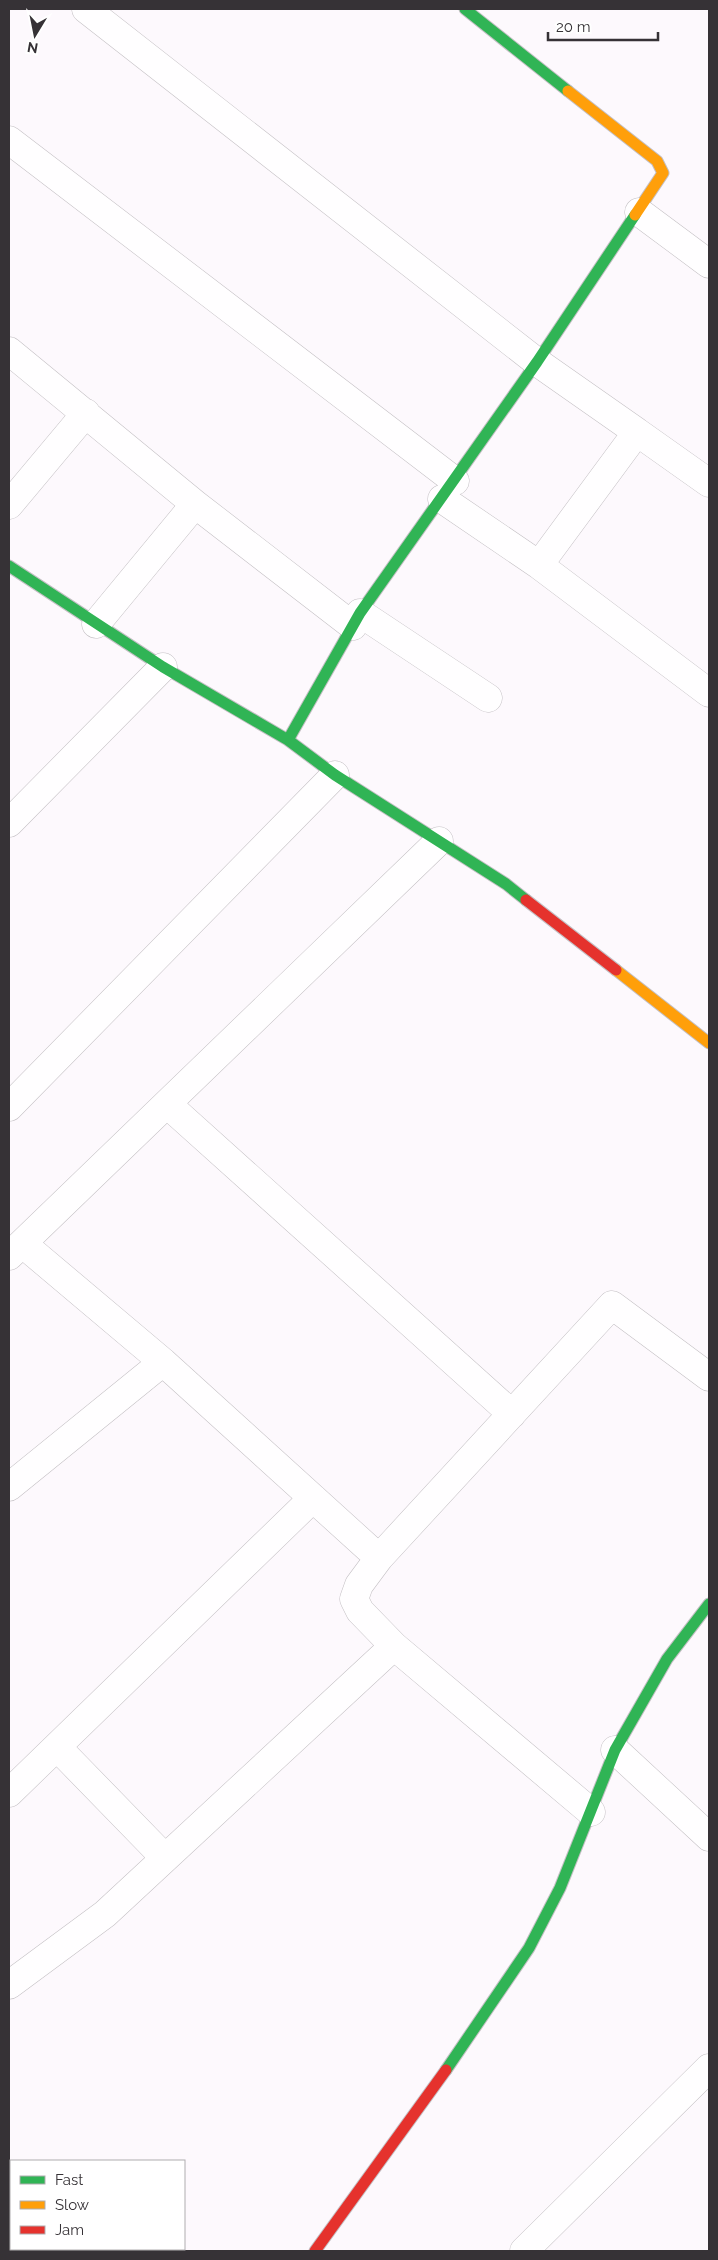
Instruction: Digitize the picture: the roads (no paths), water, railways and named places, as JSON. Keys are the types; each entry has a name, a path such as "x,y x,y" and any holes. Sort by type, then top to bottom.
{"street":[{"path":"86,9 538,362 709,483"},
{"path":"288,740 357,619 538,362 639,212 662,173 657,161 465,9"},
{"path":"9,140 448,490 539,565 709,692"},
{"path":"639,212 709,264"},
{"path":"9,351 195,504 357,619 488,698"},
{"path":"9,505 86,413"},
{"path":"539,565 637,432"},
{"path":"96,624 195,504"},
{"path":"9,566 163,667 288,740 335,775 506,884 709,1043"},
{"path":"9,823 163,667"},
{"path":"9,1107 335,775"},
{"path":"379,1558 163,1362 16,1250 439,840"},
{"path":"167,1104 512,1414"},
{"path":"592,1812 394,1646 360,1611 354,1599 359,1585 379,1558 612,1305 709,1377"},
{"path":"9,1487 163,1362"},
{"path":"9,1793 314,1498"},
{"path":"316,2251 480,2023 529,1948 560,1888 592,1812 614,1750 667,1659 709,1604"},
{"path":"9,1985 104,1914 394,1646"},
{"path":"57,1747 165,1858"},
{"path":"614,1750 709,1837"},
{"path":"524,2251 709,2068"}]}
